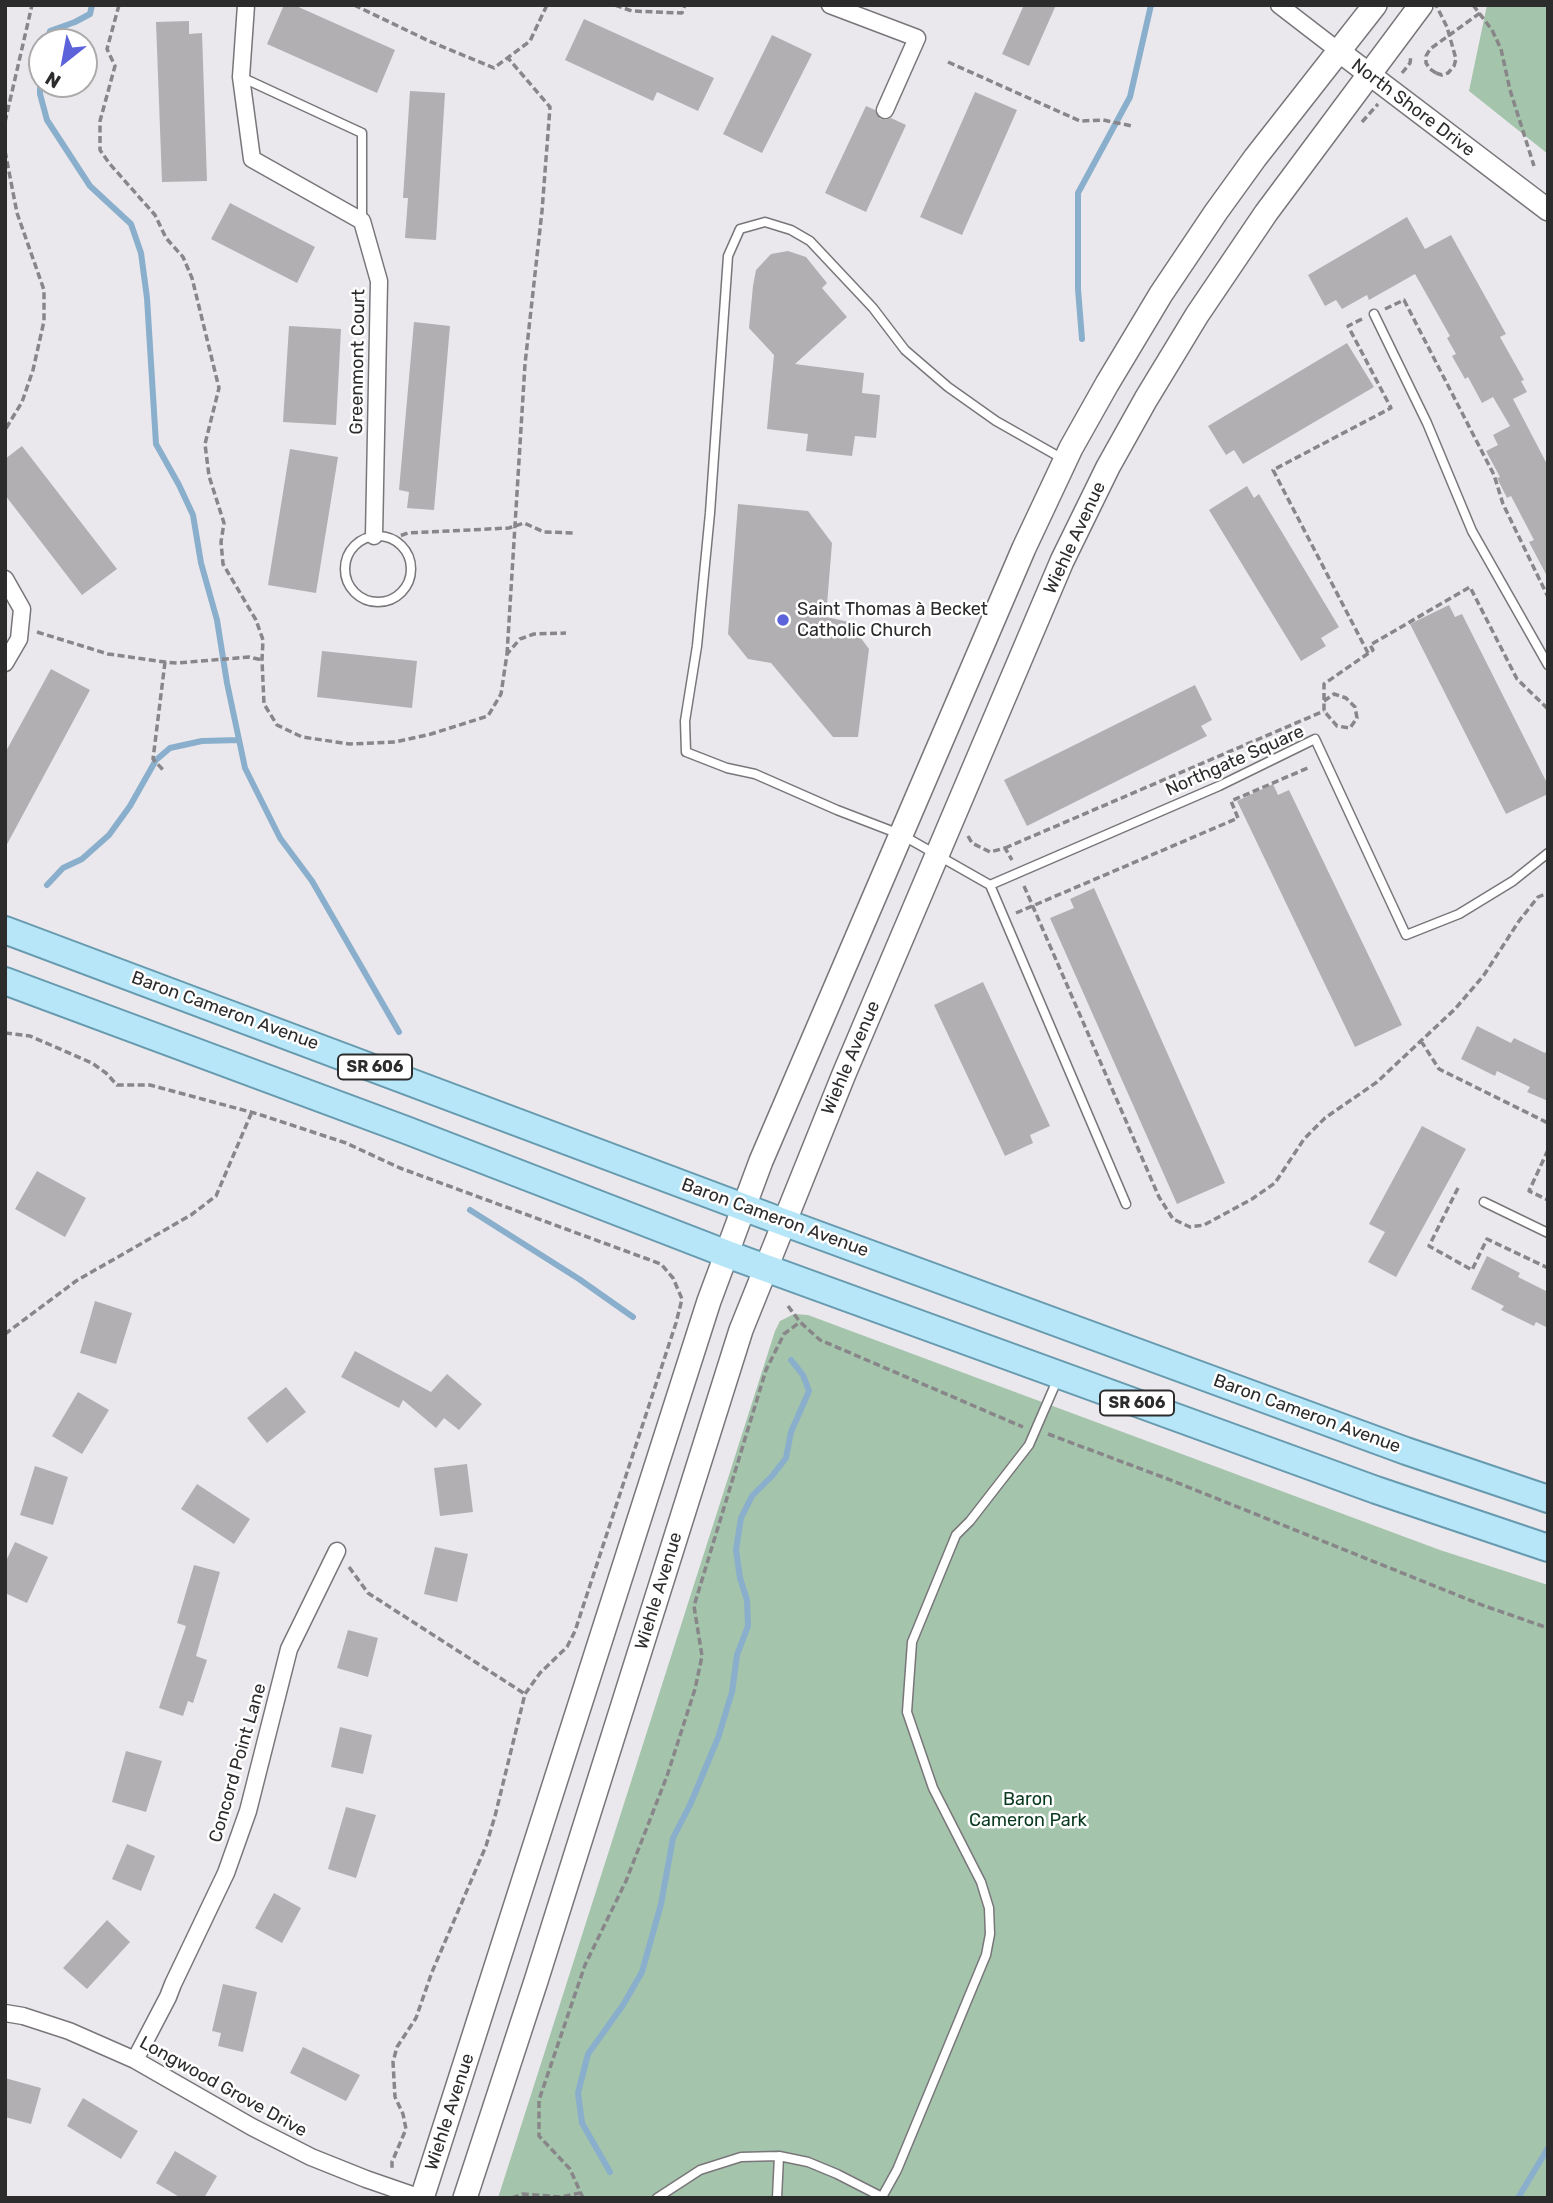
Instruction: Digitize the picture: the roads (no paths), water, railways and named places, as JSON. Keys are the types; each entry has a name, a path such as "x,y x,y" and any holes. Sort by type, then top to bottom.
{"main road":[{"name":"Wiehle Avenue","path":"422,2198 709,1301 744,1206 804,1059 1024,548 1066,460 1113,374 1188,254 1255,159 1375,5"},
{"name":"Wiehle Avenue","path":"465,2198 737,1343 783,1222 944,858 1062,561 1121,444 1175,350 1237,254 1370,75 1427,13"},
{"name":"Baron Cameron Avenue","path":"5,930 783,1222 1406,1451 1548,1499"},
{"name":"SR 606","path":"5,981 393,1125 765,1268 1447,1515 1548,1548"}],"street":[{"path":"247,5 241,77 252,159 362,221"},
{"path":"830,5 917,38 885,110"},
{"name":"North Shore Drive","path":"1279,5 1548,210"},
{"name":"Greenmont Court","path":"362,221 379,281 374,536"},
{"path":"5,579 22,609 19,639 5,663"},
{"name":"Concord Point Lane","path":"135,2060 168,1997 226,1873 248,1811 289,1649 337,1550"},
{"name":"Longwood Grove Drive","path":"5,2013 69,2031 135,2060 252,2127 311,2157 422,2198"}],"lane":[{"path":"241,77 362,133 362,221"},
{"path":"1066,460 996,421 948,387 905,350 873,308 810,241 791,230 765,222 740,229 728,256 710,513 697,646 685,721 686,752 727,768 755,774 902,835 990,886 1126,1204"},
{"path":"1374,314 1427,423 1472,531 1548,665"},
{"path":"374,536 391,539 400,545 410,564 410,576 406,586 389,600 379,602 358,595 350,587 345,566 348,555 355,546 374,536"},
{"name":"Northgate Square","path":"990,886 1219,786 1315,738 1406,935 1458,914 1513,881 1548,853"},
{"path":"1484,1202 1548,1233"},
{"path":"657,2198 700,2170 741,2157 779,2156 808,2162 882,2197 897,2170 986,1955 990,1934 989,1908 981,1881 933,1788 907,1712 912,1642 956,1535 1029,1446 1059,1375"},
{"path":"777,2198 779,2156"}],"waterway":[{"path":"58,28 90,14 92,5"},
{"path":"1082,339 1078,289 1078,193 1130,97 1151,5"},
{"path":"41,98 47,120 90,186 131,224 141,253 147,298 156,444 193,515 201,563 217,620 245,768 280,838 312,881 399,1032"},
{"path":"47,885 63,868 82,859 109,835 130,806 156,760 170,748 202,741 239,740"},
{"path":"470,1210 579,1279 633,1317"},
{"path":"610,2172 582,2123 578,2093 588,2054 623,2005 642,1972 661,1904 673,1838 718,1738 732,1692 737,1655 748,1626 747,1600 740,1578 736,1550 741,1518 752,1496 786,1458 791,1432 809,1391 803,1375 791,1360"},
{"path":"1518,2198 1548,2148"}],"place":[{"name":"Saint Thomas à Becket Catholic Church","path":"783,620"}],"park label":[{"name":"Baron Cameron Park","path":"1028,1810"}]}
